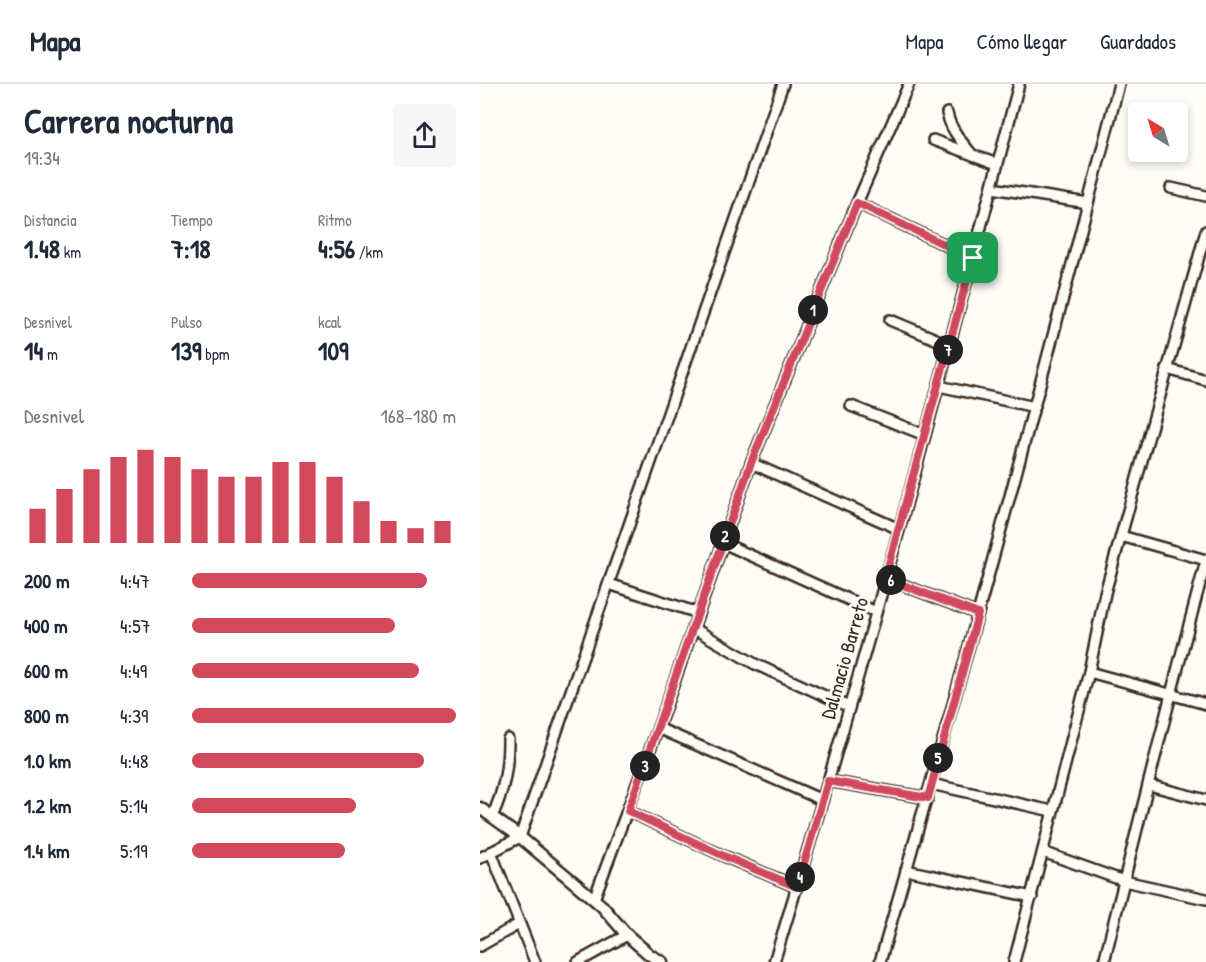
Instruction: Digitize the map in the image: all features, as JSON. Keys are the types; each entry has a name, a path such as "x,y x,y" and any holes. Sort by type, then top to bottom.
{"main road":[{"path":"480,808 520,837 594,899 627,935 662,962"}],"street":[{"path":"480,858 520,837 783,84"},
{"path":"594,899 658,728 751,463 857,203 909,84"},
{"name":"Dalmacio Barreto","path":"774,962 876,612 1019,84"},
{"path":"880,962 928,798 1035,407 1119,84"},
{"path":"947,113 949,122 972,154"},
{"path":"933,140 997,164"},
{"path":"992,188 1088,203"},
{"path":"1171,188 1206,196"},
{"path":"857,203 973,258"},
{"path":"1014,962 1089,672 1105,593 1206,231"},
{"path":"890,320 950,345"},
{"path":"1167,369 1206,380"},
{"path":"939,386 1035,407"},
{"path":"851,406 925,435"},
{"path":"751,463 899,529"},
{"path":"1104,962 1170,694 1206,561 1121,536"},
{"path":"723,543 876,612"},
{"path":"885,578 978,614"},
{"path":"609,584 698,613"},
{"path":"693,628 755,664 849,707"},
{"path":"1089,672 1206,704"},
{"path":"658,728 822,800"},
{"path":"492,817 503,792 509,755 508,739"},
{"path":"828,781 928,798"},
{"path":"931,784 1052,811"},
{"path":"1149,785 1206,800"},
{"path":"628,811 797,887"},
{"path":"491,852 535,962"},
{"path":"1043,852 1124,881 1206,899"},
{"path":"906,870 1032,897"},
{"path":"480,946 519,924"},
{"path":"578,962 627,935"}],"route":[{"path":"857,203 973,258 885,578 978,614 928,798 828,781 797,887 628,811 751,463 857,203"}]}
